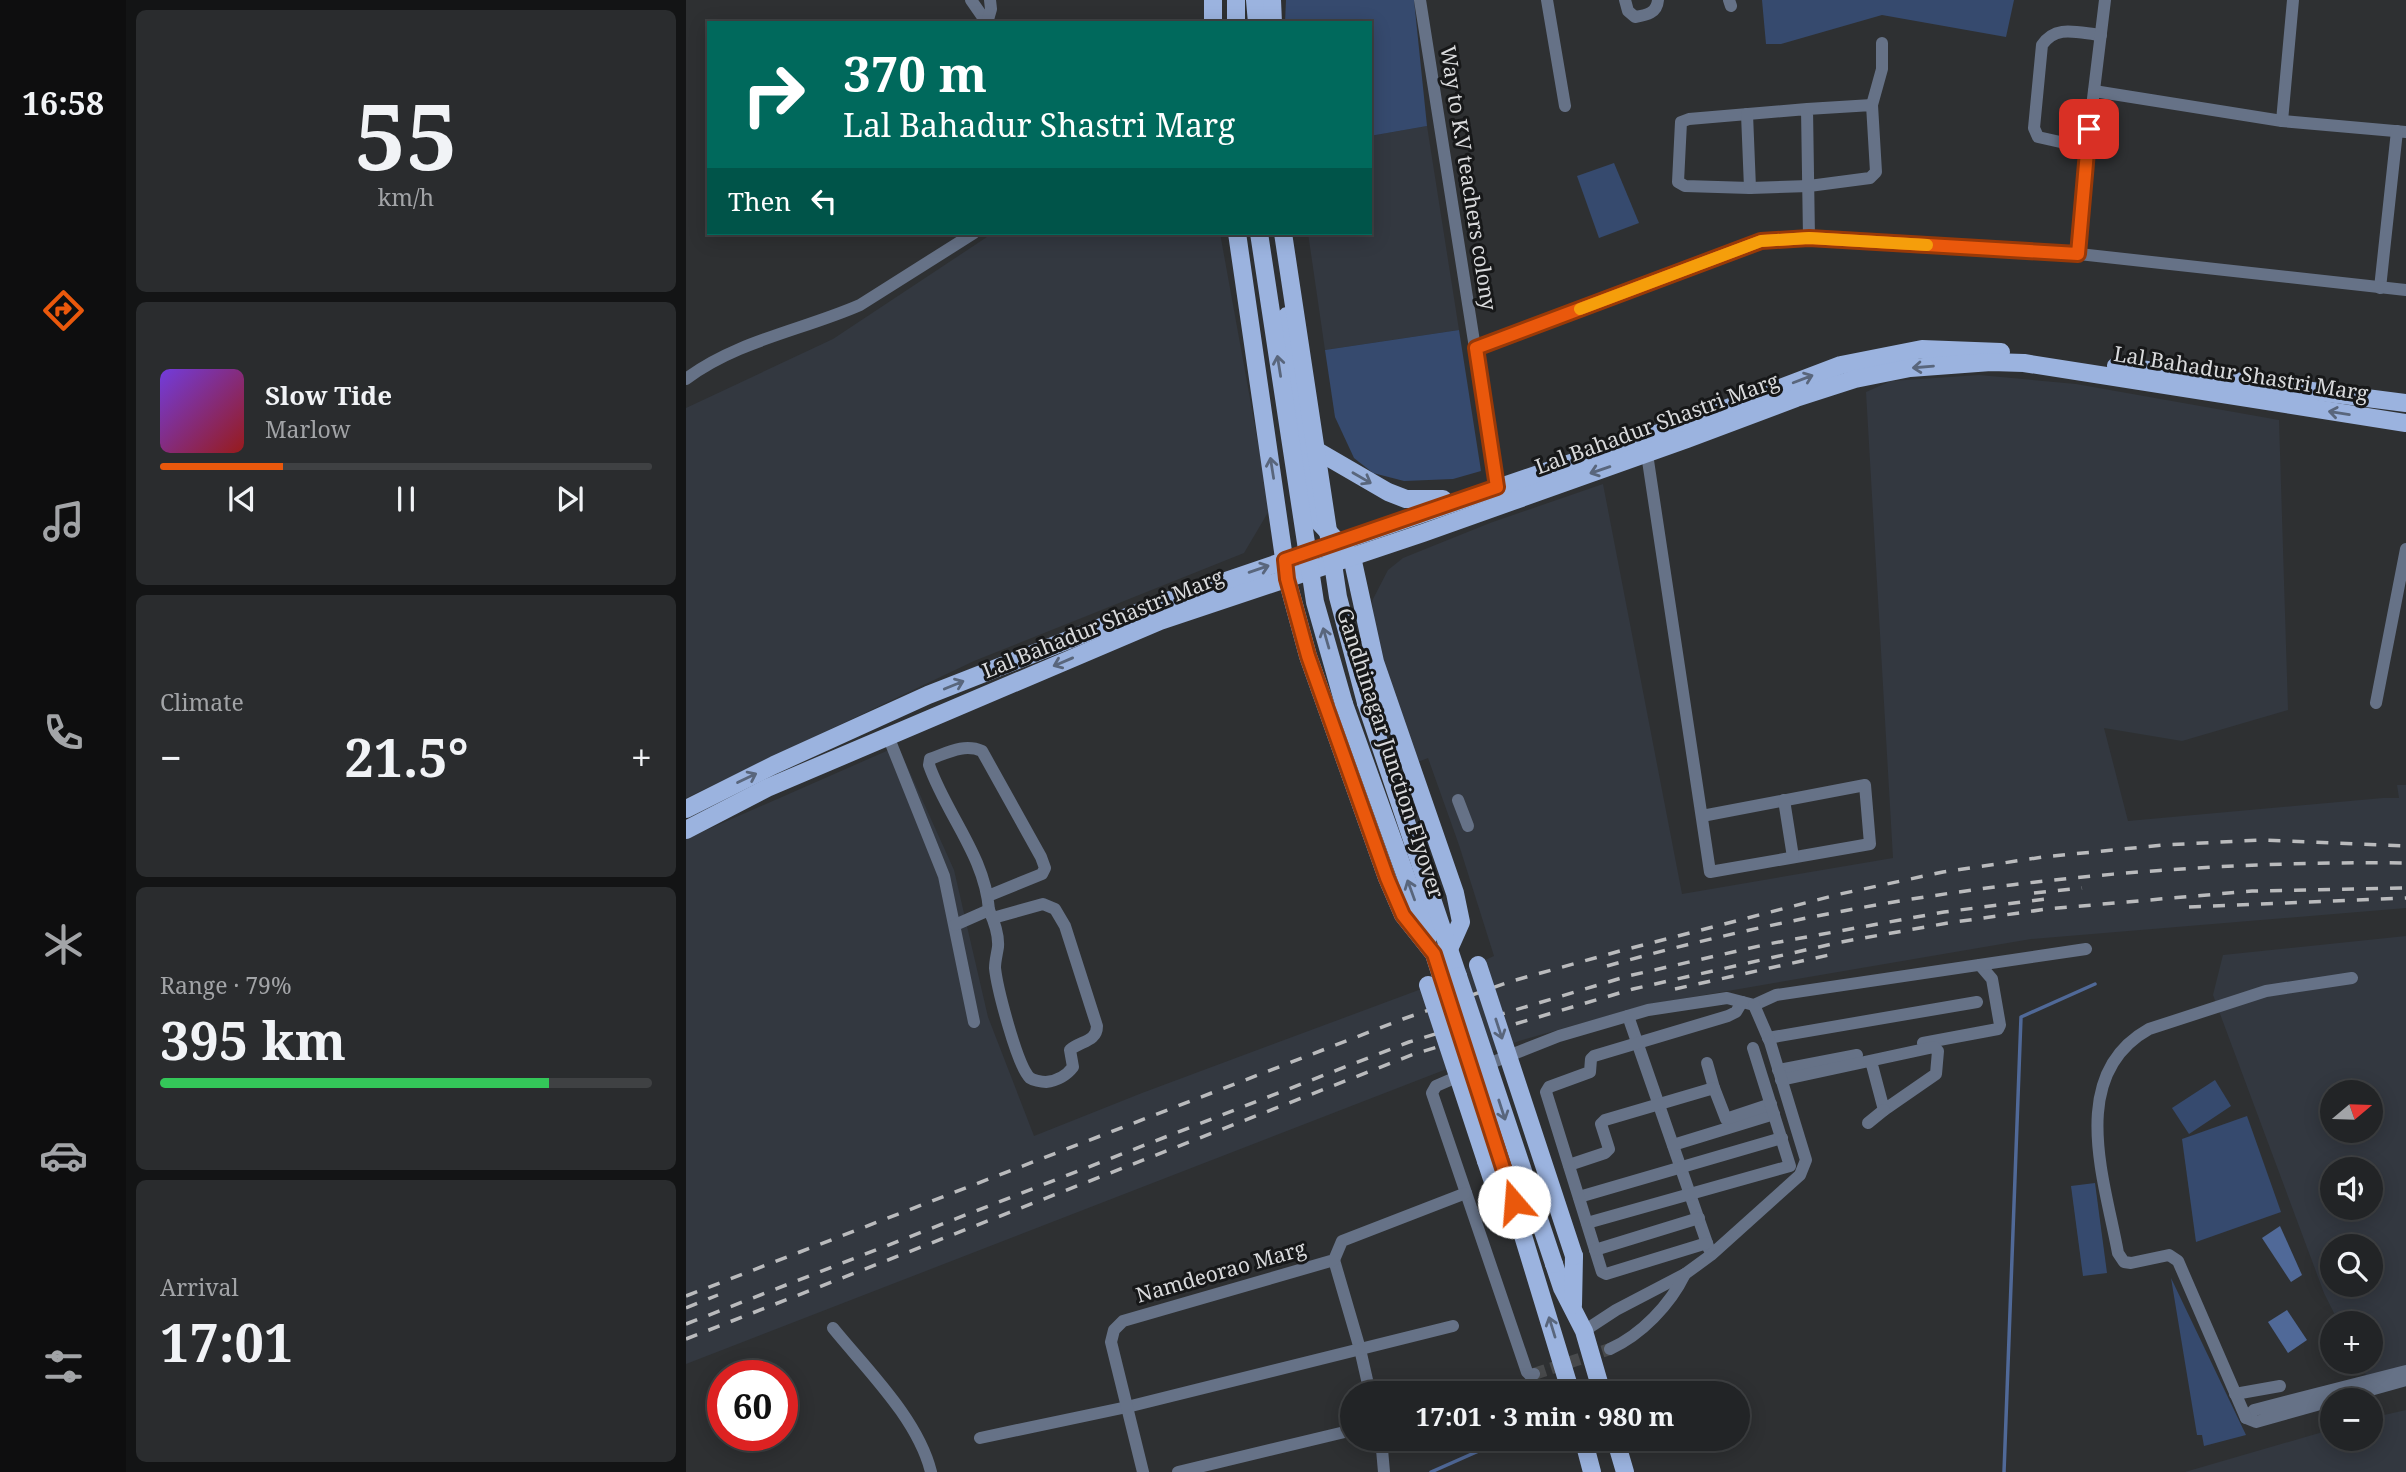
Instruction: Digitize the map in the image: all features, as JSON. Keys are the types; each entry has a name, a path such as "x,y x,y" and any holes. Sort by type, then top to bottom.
{"main road":[{"path":"1213,0 1213,21"},
{"path":"1236,0 1236,21"},
{"path":"1255,0 1256,21"},
{"path":"1272,0 1273,21"},
{"path":"1237,235 1287,579 1308,656 1387,878 1403,915 1442,952 1478,965 1574,1256 1572,1312"},
{"name":"Gandhinagar Junction Flyover","path":"1259,235 1315,602 1345,704 1442,952"},
{"path":"1276,235 1304,443 1318,520 1352,557 1375,662 1455,893 1461,922 1442,952 1443,980 1493,1159 1514,1202 1567,1381"},
{"name":"Gandhinagar Junction Flyover","path":"1283,235 1338,597 1366,703 1442,952"},
{"name":"Lal Bahadur Shastri Marg","path":"686,809 774,765 928,695 1231,588 1285,560 1690,422 1841,365 1922,349 1990,351 2406,403"},
{"name":"Lal Bahadur Shastri Marg","path":"1231,588 1287,579 1647,454 1796,398 1855,379 1910,368 1991,362 2079,371 2406,423"},
{"path":"1304,443 1388,492 1406,499 1461,498"},
{"name":"Lal Bahadur Shastri Marg","path":"686,830 767,788 1158,613"},
{"path":"1442,952 1443,980 1572,1312 1584,1331 1599,1381"},
{"path":"1586,1451 1592,1472"},
{"path":"1619,1451 1625,1472"}],"street":[{"path":"971,0 986,21"},
{"path":"988,21 990,0"},
{"name":"Way to K.V teachers colony","path":"1420,0 1497,487"},
{"path":"1547,0 1565,106"},
{"path":"1626,0 1628,11 1635,17 1654,12 1658,7 1658,0"},
{"path":"2078,254 2087,148 2105,0"},
{"path":"2282,121 2294,0"},
{"path":"2087,148 2038,137 2034,128 2042,45 2048,36 2057,31 2101,35"},
{"path":"1872,105 1689,119 1681,122 1678,183 1685,186 1750,188 1809,186 1870,178 1876,172 1872,105 1882,69 1882,43"},
{"path":"2094,91 2282,121 2402,131 2380,288"},
{"path":"1807,109 1809,238"},
{"path":"1747,114 1750,188"},
{"path":"686,379 706,364 860,305 971,235"},
{"path":"1476,348 1761,241 1809,238 2078,254 2406,290"},
{"path":"1647,454 1710,872 1870,844 1865,785 1702,816"},
{"path":"2376,703 2406,549"},
{"path":"888,736 944,876 974,1022"},
{"path":"955,925 990,908 1042,874 1045,868 982,751 967,747 930,759 929,765 979,868 990,908 998,944 995,966 1003,1009 1024,1068 1035,1080 1047,1082 1058,1079 1068,1074 1073,1067 1070,1050 1094,1038 1097,1033 1065,926 1055,909 1043,904 990,908"},
{"path":"1458,800 1468,826"},
{"path":"1784,800 1793,857"},
{"path":"1709,1249 1606,1274 1602,1272 1546,1092 1549,1087 1590,1072 1591,1059 1594,1056 1728,1016 1748,1003 1776,995 2086,949"},
{"path":"1780,1075 1998,1029 2000,1025 1992,979 1980,965"},
{"path":"2320,1399 2256,1422 2246,1418 2178,1261 2169,1255 2131,1263 2124,1262 2118,1253 2096,1134 2100,1091 2118,1058 2136,1038 2149,1029 2266,990 2352,978"},
{"path":"1534,1374 1530,1375 1527,1371 1466,1193 1432,1093 1436,1086 1529,1047 1647,1010 1727,998 1748,1003 1768,1038 1806,1160 1800,1175 1709,1249 1685,1274 1616,1310 1584,1331"},
{"path":"1768,1038 1976,1002"},
{"path":"1629,1016 1709,1249"},
{"path":"1587,1223 1790,1166 1753,1048"},
{"path":"1780,1075 1934,1048 1938,1052 1936,1074 1868,1123"},
{"path":"1871,1061 1884,1110"},
{"path":"1707,1063 1728,1123"},
{"path":"1569,1165 1605,1153 1609,1149 1601,1124 1605,1120 1714,1088"},
{"path":"1673,1144 1773,1109"},
{"path":"1578,1197 1782,1139"},
{"name":"Namdeorao Marg","path":"1143,1472 1111,1342 1114,1330 1123,1321 1334,1260 1342,1241 1466,1193"},
{"path":"1595,1250 1699,1218"},
{"path":"1334,1260 1367,1381"},
{"path":"1610,1349 1628,1341 1660,1310 1678,1289 1685,1274"},
{"path":"980,1438 1127,1407 1454,1326"},
{"path":"833,1328 912,1424 927,1456 931,1472"},
{"path":"2353,1388 2406,1371"},
{"path":"2365,1388 2406,1380"},
{"path":"2235,1394 2280,1386"},
{"path":"1178,1472 1340,1433"},
{"path":"1382,1451 1384,1472"}],"shaded area":[{"path":"1286,0 1414,0 1427,126 1372,136 1372,21 1285,21"},
{"path":"1762,0 2014,0 2006,37 1882,15 1781,44 1766,44"},
{"path":"1427,126 1459,330 1325,350 1308,235 1372,235 1372,136"},
{"path":"1614,163 1639,223 1599,238 1577,176"},
{"path":"990,235 1220,235 1270,509 1244,553 974,661 686,798 686,408 833,339"},
{"path":"1459,330 1481,471 1453,479 1404,481 1373,473 1354,458 1335,417 1325,350"},
{"path":"1979,375 2076,384 2279,420 2288,710 2182,741 2104,728 2128,821 2399,798 2397,785 2406,785 2406,908 2031,939 1646,1005 1519,1041 686,1364 686,839 898,746 954,870 988,1017 1034,1136 1416,991 1494,956 1428,758 1418,762 1376,642 1372,601 1388,570 1403,558 1490,523 1603,484 1682,894 1893,858 1866,392 1891,381"},
{"path":"2406,936 2406,1365 2383,1373 2383,1311 2333,1311 2326,1297 2383,1297 2383,1234 2320,1234 2320,1282 2213,995 2223,955"},
{"path":"2215,1080 2231,1106 2189,1134 2172,1108"},
{"path":"2247,1116 2281,1212 2196,1242 2182,1139"},
{"path":"2095,1183 2107,1273 2083,1276 2071,1186"},
{"path":"2280,1226 2302,1275 2291,1282 2262,1238"},
{"path":"2171,1278 2246,1435 2204,1446 2202,1435 2197,1435"},
{"path":"2287,1310 2307,1340 2288,1353 2268,1322"},
{"path":"2365,1374 2382,1374 2368,1379"},
{"path":"2406,1410 2406,1472 2185,1472 2320,1433 2320,1451 2383,1451 2383,1415"}],"waterway":[{"path":"2004,1472 2021,1017 2095,984"},
{"path":"1431,1472 1479,1451"}],"tunnel":[{"path":"1534,1374 1610,1349"}],"railway":[{"path":"686,1296 1403,1019 1512,981 1620,951 1840,894 1943,872 2043,857 2163,845 2260,840 2406,846"},
{"path":"1607,966 1705,940 1803,919 2003,886 2204,868 2406,863"},
{"path":"2034,893 2082,888"},
{"path":"686,1339 1414,1054 1633,989 1841,942 2047,909 2252,891 2406,888"},
{"path":"2189,907 2406,898"},
{"path":"686,1324 1409,1042 1628,976 1768,944 1944,912 2046,899"},
{"path":"1675,989 1829,955"},
{"path":"686,1308 718,1295"}],"slow traffic":[{"path":"1580,309 1761,241 1809,238 1927,245"}],"route":[{"path":"1514,1202 1434,954 1403,915 1387,878 1308,656 1287,579 1285,560 1497,487 1476,348 1761,241 1809,238 2078,254 2089,129"}]}
